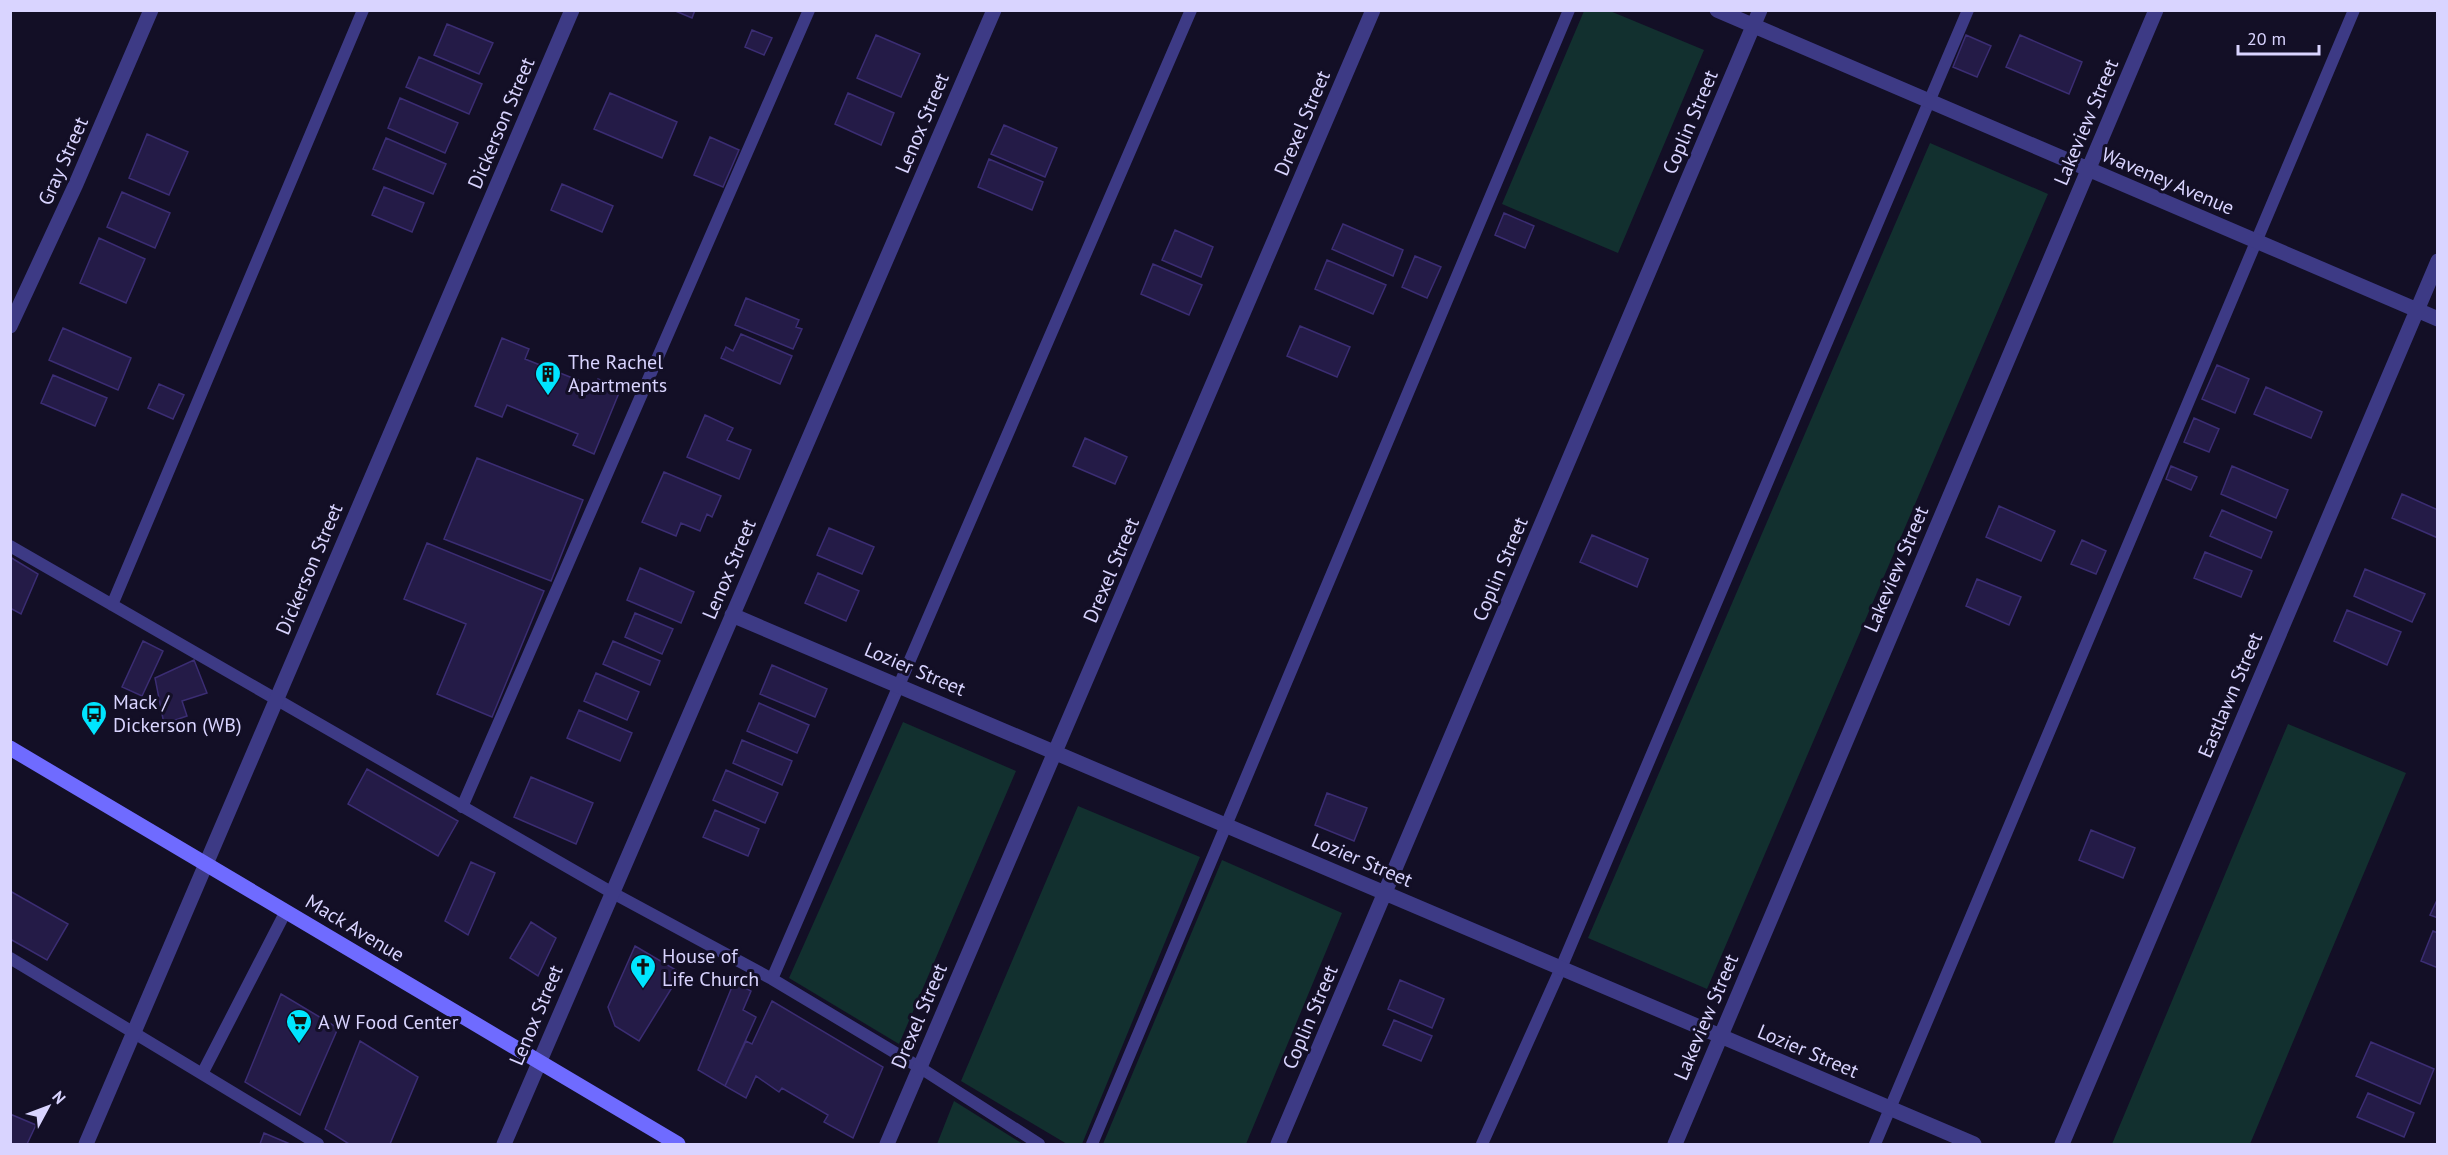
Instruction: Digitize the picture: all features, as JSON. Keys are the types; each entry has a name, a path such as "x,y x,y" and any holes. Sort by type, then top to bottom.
{"main road":[{"name":"Mack Avenue","path":"10,748 678,1144"}],"street":[{"name":"Gray Street","path":"10,327 76,184 151,10"},
{"name":"Dickerson Street","path":"86,1144 572,10"},
{"name":"Lenox Street","path":"504,1144 993,10"},
{"name":"Drexel Street","path":"887,1144 1373,10"},
{"name":"Waveney Avenue","path":"1717,10 2438,319"},
{"name":"Coplin Street","path":"1278,1144 1760,10"},
{"name":"Lakeview Street","path":"1675,1144 2156,10"},
{"name":"Eastlawn Street","path":"2062,1144 2438,261"},
{"name":"Lozier Street","path":"732,615 1974,1144"}],"lane":[{"path":"112,605 363,10"},
{"path":"462,807 809,10"},
{"path":"772,979 1191,10"},
{"path":"1092,1144 1569,10"},
{"path":"1482,1144 1561,968 1968,10"},
{"path":"1875,1144 2354,10"},
{"path":"10,546 611,892 772,979 919,1067 1039,1144"},
{"path":"202,1074 286,911"},
{"path":"10,958 318,1144"}],"green space":[{"path":"1584,11 1610,11 1704,50 1618,253 1502,204"},
{"path":"1930,143 2048,194 1707,989 1588,938"},
{"path":"903,722 1016,771 899,1044 789,978"},
{"path":"2288,724 2406,773 2250,1144 2112,1144"},
{"path":"1078,806 1200,857 1082,1144 1067,1144 961,1081"},
{"path":"1222,860 1342,913 1246,1144 1103,1144"},
{"path":"954,1101 1023,1144 937,1144"}],"building":[{"path":"673,10 695,10 692,18"},
{"path":"447,24 493,43 479,74 434,55"},
{"path":"752,30 772,38 764,55 745,47"},
{"path":"876,35 920,54 901,97 857,78"},
{"path":"1966,35 1991,46 1977,77 1953,67"},
{"path":"2020,35 2082,62 2069,94 2006,67"},
{"path":"419,57 482,84 469,114 406,87"},
{"path":"610,93 677,122 662,158 594,129"},
{"path":"848,93 894,113 881,145 835,124"},
{"path":"400,98 458,123 445,153 388,128"},
{"path":"1004,125 1057,148 1045,177 991,154"},
{"path":"147,134 188,152 169,195 129,178"},
{"path":"710,137 739,150 723,187 694,175"},
{"path":"386,138 446,164 433,194 373,169"},
{"path":"989,159 1043,182 1032,210 978,187"},
{"path":"562,184 613,206 602,232 551,210"},
{"path":"384,187 424,203 412,232 372,215"},
{"path":"122,192 170,213 155,248 107,227"},
{"path":"1504,213 1534,226 1525,248 1495,235"},
{"path":"1343,224 1403,250 1393,276 1332,249"},
{"path":"1175,230 1213,247 1201,277 1162,260"},
{"path":"99,238 145,259 126,303 80,283"},
{"path":"1415,256 1441,267 1427,298 1402,287"},
{"path":"1327,260 1386,285 1373,314 1315,289"},
{"path":"1153,264 1202,285 1189,315 1141,294"},
{"path":"746,298 799,320 796,327 802,329 793,349 735,325"},
{"path":"1300,326 1350,347 1337,377 1287,356"},
{"path":"63,328 131,358 118,390 49,360"},
{"path":"741,334 792,356 780,384 721,358 726,347 733,351"},
{"name":"The Rachel Apartments","path":"502,338 529,349 525,359 595,387 598,379 621,388 594,454 573,445 578,434 507,405 502,417 475,406"},
{"path":"2217,365 2249,379 2235,413 2202,399"},
{"path":"53,375 107,398 95,426 41,403"},
{"path":"159,384 184,395 173,419 148,408"},
{"path":"2266,387 2322,412 2311,438 2254,414"},
{"path":"705,415 733,428 727,440 751,450 739,479 687,457"},
{"path":"2194,418 2219,429 2209,452 2184,442"},
{"path":"1085,438 1127,457 1115,484 1073,466"},
{"path":"477,458 583,500 551,581 444,539"},
{"path":"2171,466 2197,477 2191,490 2166,479"},
{"path":"2232,466 2288,490 2276,518 2221,494"},
{"path":"664,472 721,496 712,517 707,514 700,531 681,523 676,536 642,522"},
{"path":"2402,494 2438,510 2438,538 2392,518"},
{"path":"1999,506 2055,531 2041,561 1986,537"},
{"path":"2222,510 2272,532 2261,558 2210,536"},
{"path":"829,528 874,547 862,574 817,555"},
{"path":"1592,535 1648,559 1637,587 1580,562"},
{"path":"2082,540 2106,551 2096,574 2071,564"},
{"path":"427,543 544,591 492,717 437,694 466,624 404,599"},
{"path":"2205,552 2252,571 2241,597 2194,578"},
{"path":"10,557 38,574 21,614 10,608"},
{"path":"640,568 694,592 681,623 627,600"},
{"path":"2365,569 2425,594 2412,622 2354,596"},
{"path":"818,573 859,591 846,621 805,603"},
{"path":"1977,579 2021,597 2009,625 1966,606"},
{"path":"2347,610 2401,632 2387,665 2334,641"},
{"path":"635,613 673,629 662,654 625,637"},
{"path":"143,641 163,651 142,696 122,687"},
{"path":"613,641 660,661 650,685 603,664"},
{"path":"194,660 207,693 182,701 187,716 164,724 155,678"},
{"path":"772,665 827,689 815,717 760,694"},
{"path":"596,673 639,692 627,720 584,701"},
{"path":"759,703 809,725 797,753 747,731"},
{"path":"579,710 632,733 620,761 567,738"},
{"path":"742,740 792,761 782,785 733,763"},
{"path":"367,769 458,821 438,856 348,804"},
{"path":"726,770 778,793 765,823 713,800"},
{"path":"531,777 593,803 576,844 514,817"},
{"path":"1327,793 1367,808 1354,841 1315,825"},
{"path":"715,810 759,829 748,856 703,837"},
{"path":"2091,830 2135,848 2123,878 2079,860"},
{"path":"471,862 495,873 468,935 445,921"},
{"path":"10,891 68,924 47,960 10,939"},
{"path":"2438,898 2438,918 2430,915"},
{"path":"531,922 556,938 538,976 510,958"},
{"path":"2433,931 2438,933 2438,968 2421,961"},
{"name":"House of Life Church","path":"635,946 681,973 639,1041 615,1026 608,1007"},
{"path":"1400,980 1444,999 1432,1028 1388,1009"},
{"path":"734,982 751,991 743,1010 756,1017 725,1086 698,1070"},
{"path":"281,994 338,1028 300,1115 245,1082"},
{"path":"772,1001 883,1067 853,1138 824,1122 828,1115 782,1088 779,1092 756,1076 746,1098 725,1086 746,1041 752,1044"},
{"path":"1394,1020 1432,1036 1421,1061 1383,1045"},
{"path":"360,1041 418,1077 390,1144 349,1144 325,1129"},
{"path":"2371,1042 2434,1069 2420,1104 2356,1076"},
{"path":"2368,1093 2414,1113 2404,1137 2357,1117"},
{"path":"10,1114 36,1125 27,1144 10,1144"},
{"path":"264,1133 290,1144 260,1144"}],"place":[{"name":"The Rachel Apartments","path":"548,397"},
{"name":"Mack / Dickerson (WB)","path":"94,737"},
{"name":"House of Life Church","path":"643,990"},
{"name":"A W Food Center","path":"299,1045"}]}
